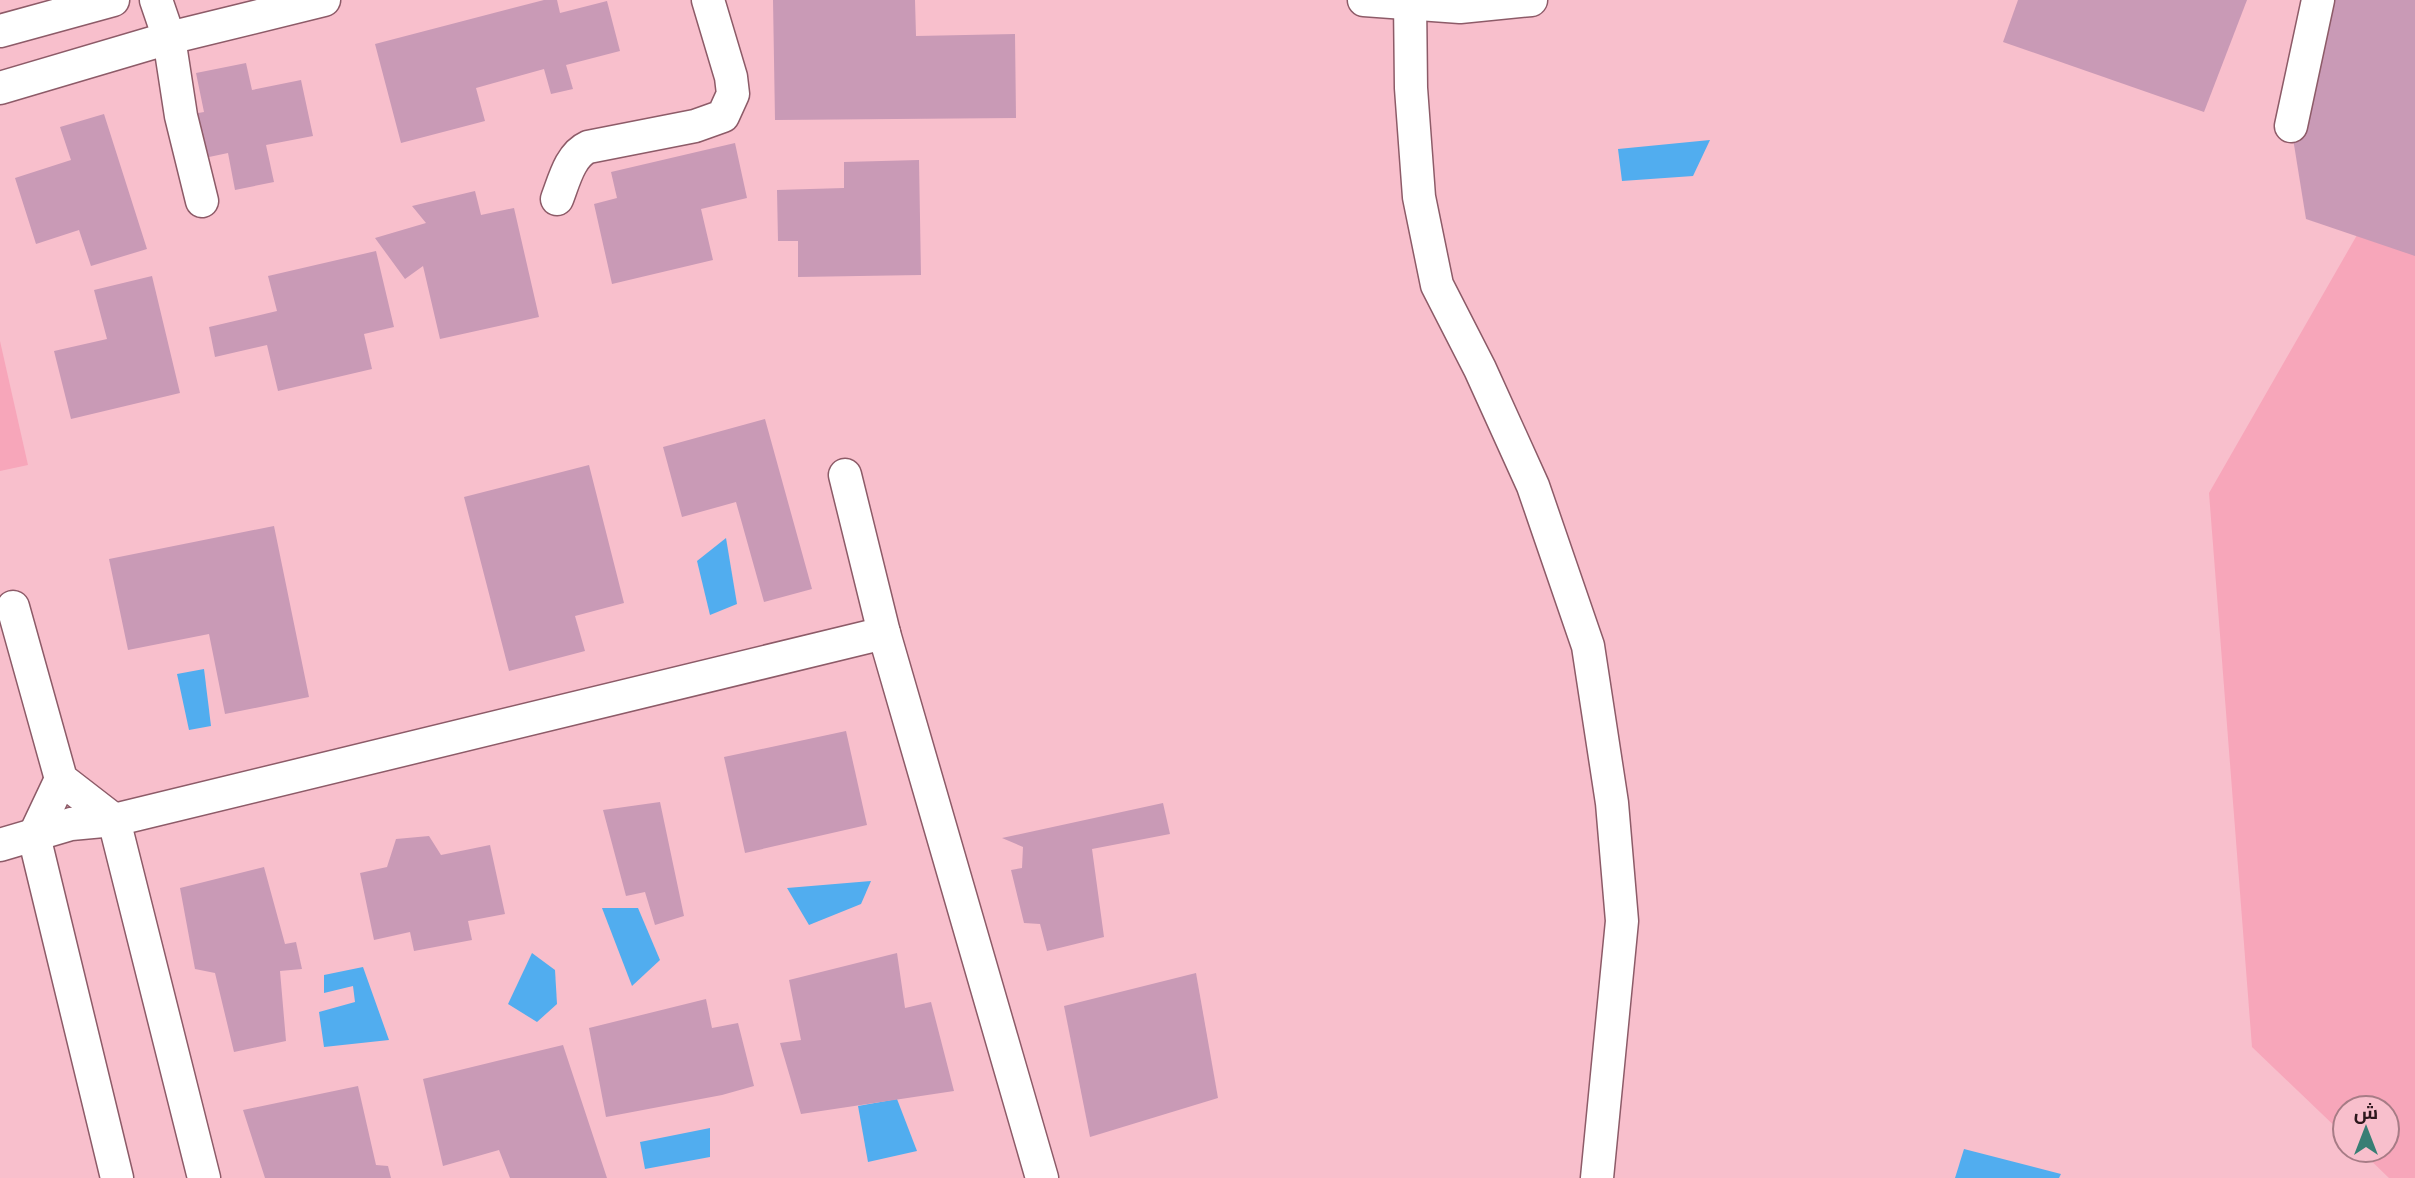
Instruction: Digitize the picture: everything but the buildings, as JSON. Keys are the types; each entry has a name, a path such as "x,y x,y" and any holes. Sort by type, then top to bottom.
{"street":[{"path":"0,32 113,0"},
{"path":"156,0 169,38 181,116 202,201"},
{"path":"0,88 169,38 324,0"},
{"path":"557,199 577,155 588,147 695,126 723,116 733,93 731,77 708,0"},
{"path":"1364,0 1460,6 1531,0"},
{"path":"2291,126 2318,0"},
{"path":"1410,1 1411,88 1419,197 1437,285 1480,369 1533,486 1588,646 1612,803 1622,921 1597,1178"},
{"path":"845,475 884,633 1042,1178"},
{"path":"13,607 61,779 114,820 204,1178"},
{"path":"0,845 71,824 114,820 884,633"},
{"path":"61,779 34,836 117,1178"}],"shaded area":[{"path":"2415,134 2415,1178 2389,1178 2374,1164 2401,1164 2401,1094 2331,1094 2331,1123 2252,1047 2209,493"},
{"path":"0,341 28,465 0,471"}],"water":[{"path":"1710,140 1693,176 1622,181 1618,149"},
{"path":"726,538 737,604 710,615 697,561"},
{"path":"204,669 211,726 189,730 177,674"},
{"path":"871,881 861,904 809,925 787,888"},
{"path":"602,908 638,908 660,960 632,986"},
{"path":"532,953 555,970 557,1004 537,1022 508,1004"},
{"path":"363,967 389,1040 324,1047 319,1012 355,1002 353,986 324,993 324,975"},
{"path":"897,1099 917,1151 868,1162 858,1106"},
{"path":"710,1128 710,1157 645,1169 640,1142"},
{"path":"1964,1149 2061,1174 2059,1178 1955,1178"}]}
